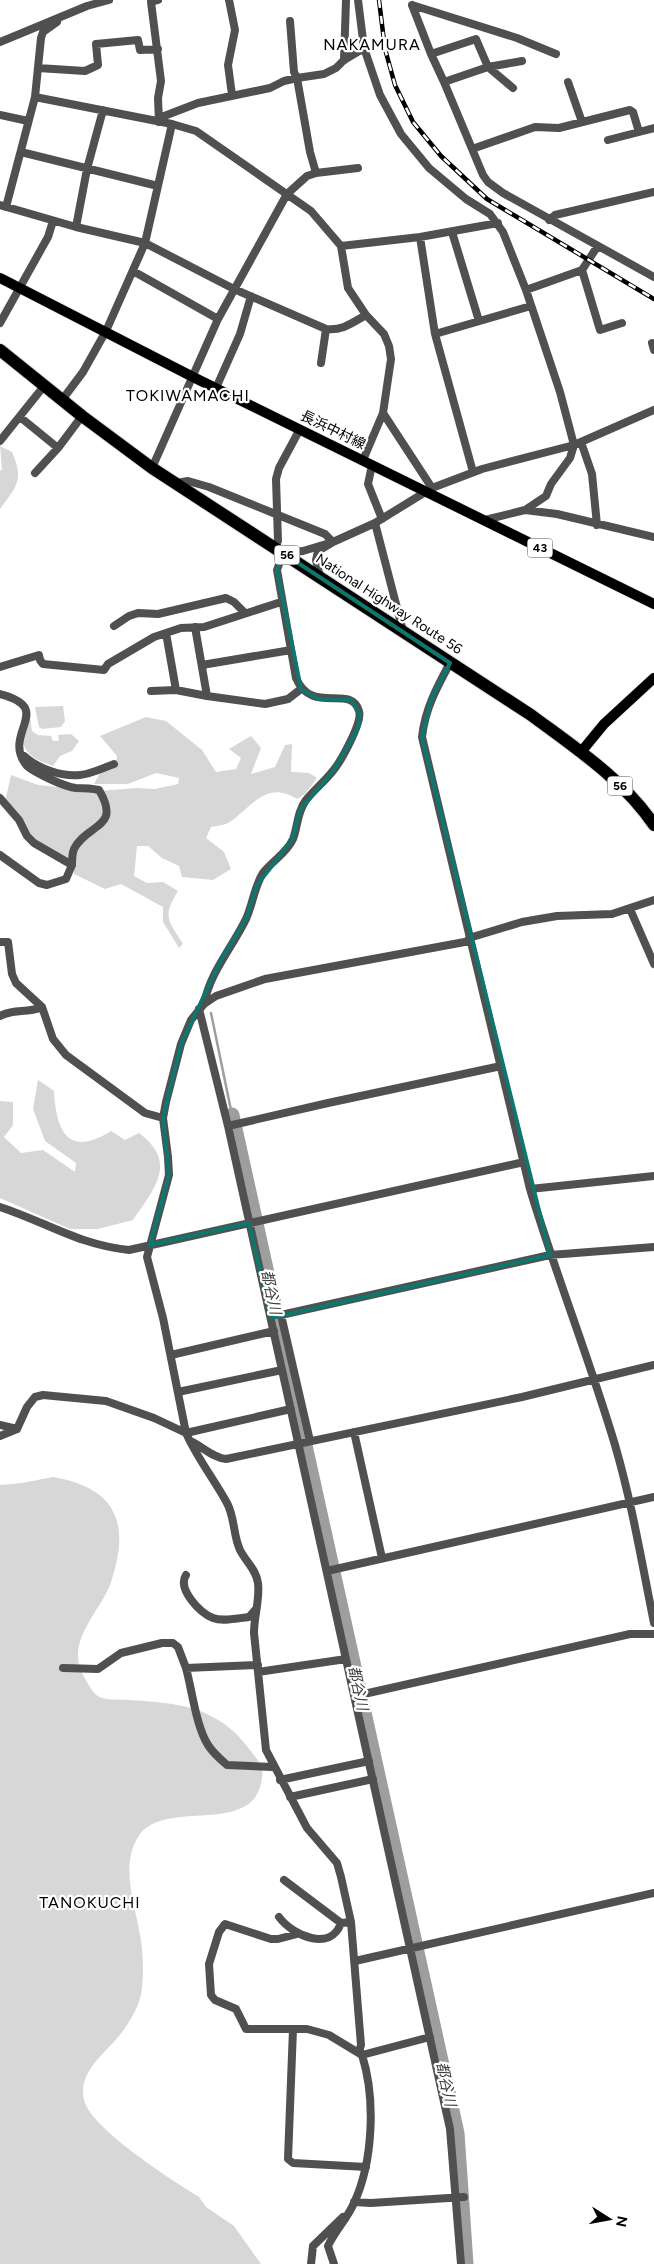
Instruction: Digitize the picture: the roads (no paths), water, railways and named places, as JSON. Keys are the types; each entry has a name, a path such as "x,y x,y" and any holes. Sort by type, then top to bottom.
{"highway":[{"name":"National Highway Route 56","path":"0,350 82,416 152,468 531,715 581,752 624,790 654,825"}],"main road":[{"name":"長浜中村線","path":"0,278 193,377 372,465 429,490 654,604"},
{"path":"581,752 604,724 654,678"}],"street":[{"path":"0,42 87,6 109,0"},
{"path":"158,0 151,2 162,81 158,98 159,120"},
{"path":"229,0 235,30 228,65 232,96"},
{"path":"344,60 346,0"},
{"path":"358,0 364,48 380,95 401,134 429,168 466,200 490,214 498,223 526,290 578,444 592,474 597,525"},
{"path":"556,54 412,5 431,54 488,182 549,220 654,277"},
{"path":"58,18 57,22 43,32 35,97 21,152 3,206 76,227 145,243 234,289 326,329 336,330 344,328 366,315"},
{"path":"290,21 294,72 316,173"},
{"path":"471,24 488,67 513,88"},
{"path":"431,54 476,39"},
{"path":"38,68 85,71 98,66 96,44 138,40 140,50 158,49"},
{"path":"159,120 198,103 270,88 284,81 331,71 344,60 364,48"},
{"path":"444,82 488,67 522,62"},
{"path":"568,82 582,122"},
{"path":"35,97 159,120 196,131 311,211 341,246 348,288 366,315 384,334 391,359 382,413 362,460"},
{"path":"76,227 87,169 104,110"},
{"path":"472,149 535,127 552,129 630,110 633,112 638,132"},
{"path":"0,115 28,121"},
{"path":"62,400 83,372 106,331 145,243 172,124"},
{"path":"608,140 654,128"},
{"path":"21,152 158,186"},
{"path":"152,468 218,319 287,194 307,176 316,173 358,168"},
{"path":"549,220 555,215 654,192"},
{"path":"0,323 48,237 53,221"},
{"path":"341,246 420,237 498,223"},
{"path":"452,232 478,322"},
{"path":"420,237 435,334 473,472"},
{"path":"526,290 582,270 597,247"},
{"path":"582,270 600,330 622,322"},
{"path":"133,272 218,319"},
{"path":"216,388 240,334 252,296"},
{"path":"435,334 531,306"},
{"path":"320,363 326,329"},
{"path":"0,441 44,386"},
{"path":"279,550 302,551 332,542 378,521 429,490 473,472 578,444 654,410"},
{"path":"382,413 429,490"},
{"path":"35,473 58,448 82,416"},
{"path":"20,418 58,448"},
{"path":"300,429 279,468 276,479 279,550 277,570 296,678 301,688 319,699 340,698 351,700 357,706 360,714 358,728 334,770 300,810 289,845 264,872 257,885 246,919 222,958 206,990 201,1006 191,1020 181,1044 163,1118 169,1174 147,1257 171,1355 186,1433 227,1503 233,1517 236,1539 241,1552 254,1569 258,1584 254,1633 263,1737 266,1750 273,1767 307,1828 337,1862 350,1922 355,1961 361,2054 370,2100 370,2128 366,2166 354,2202 347,2217 328,2246 334,2264"},
{"path":"485,520 525,510 546,496 551,484 578,444"},
{"path":"372,465 368,484 403,633"},
{"path":"177,484 188,481 209,487 325,534 332,542"},
{"path":"525,510 557,514 654,537"},
{"path":"321,578 317,570 316,560 318,551 332,542"},
{"path":"114,626 129,616 138,613 158,614 226,598 234,602 244,612"},
{"path":"0,667 40,655 43,664 104,670 108,664 154,637 181,628 213,624 244,612 282,602"},
{"path":"195,627 207,696"},
{"path":"166,633 176,690"},
{"path":"202,665 291,650"},
{"path":"450,663 424,717 422,737 530,1189 550,1255 594,1378 616,1447 654,1623"},
{"path":"152,691 176,690 265,704 288,699 301,688"},
{"path":"0,694 18,700 24,708 24,718 17,730 14,742 18,754 28,767 66,786 77,788 86,786 99,790 105,800 107,811 103,823 81,840 73,850 72,865 66,879 47,885 39,883 0,854"},
{"path":"14,742 31,762 62,774 81,775 114,764"},
{"path":"0,798 19,820 27,836 34,843 72,865"},
{"path":"201,1006 216,996 273,978 470,940 522,922 557,916 612,914 654,900"},
{"path":"630,909 654,964"},
{"path":"0,942 8,942 12,974 16,984 42,1007 53,1039 66,1056 145,1113 163,1118"},
{"path":"201,1006 233,1125 305,1443 331,1570 346,1659 358,1695 369,1761 414,1947 430,2037 450,2129 460,2197 461,2264"},
{"path":"0,1016 12,1010 28,1012 42,1007"},
{"path":"233,1125 501,1066"},
{"path":"0,1207 75,1238 109,1248 129,1250 524,1162"},
{"path":"530,1189 654,1176"},
{"path":"276,1317 550,1255 654,1247"},
{"path":"276,1317 274,1331 282,1370 291,1409 305,1443"},
{"path":"171,1355 274,1331"},
{"path":"190,1441 199,1444 220,1459 226,1460 522,1397 594,1378 654,1365"},
{"path":"178,1392 282,1370"},
{"path":"0,1436 17,1428 31,1402 35,1397 43,1395 106,1401 154,1418 186,1433 291,1409"},
{"path":"0,1425 17,1428"},
{"path":"354,1432 382,1558"},
{"path":"331,1570 654,1497"},
{"path":"186,1575 183,1584 186,1595 202,1612 214,1619 249,1617 255,1610"},
{"path":"358,1695 630,1634 654,1634"},
{"path":"63,1668 98,1669 121,1653 162,1643 173,1643 178,1647 186,1668 200,1724 207,1743 227,1765 273,1767"},
{"path":"186,1668 297,1668 346,1659"},
{"path":"280,1780 369,1761"},
{"path":"290,1797 373,1779"},
{"path":"284,1880 342,1923 350,1922"},
{"path":"355,1961 654,1894"},
{"path":"279,1918 297,1934 305,1937 330,1938 338,1933 342,1923"},
{"path":"297,1934 271,1939 225,1924 220,1932 209,1964 211,1995 215,2000 236,2009 246,2029 293,2029 329,2034 361,2054 430,2037"},
{"path":"293,2029 288,2159 293,2163 366,2166"},
{"path":"354,2202 372,2203 460,2197"},
{"path":"311,2264 313,2246 343,2216 347,2217"}],"waterway":[{"path":"211,1013 232,1115"},
{"name":"都谷川","path":"232,1115 457,2133 466,2264"}],"railway":[{"path":"379,0 385,49 395,85 413,122 441,156 487,199 654,299"}],"district":[{"name":"NAKAMURA","path":"372,44"},
{"name":"TOKIWAMACHI","path":"188,395"},
{"name":"TANOKUCHI","path":"90,1902"}]}
